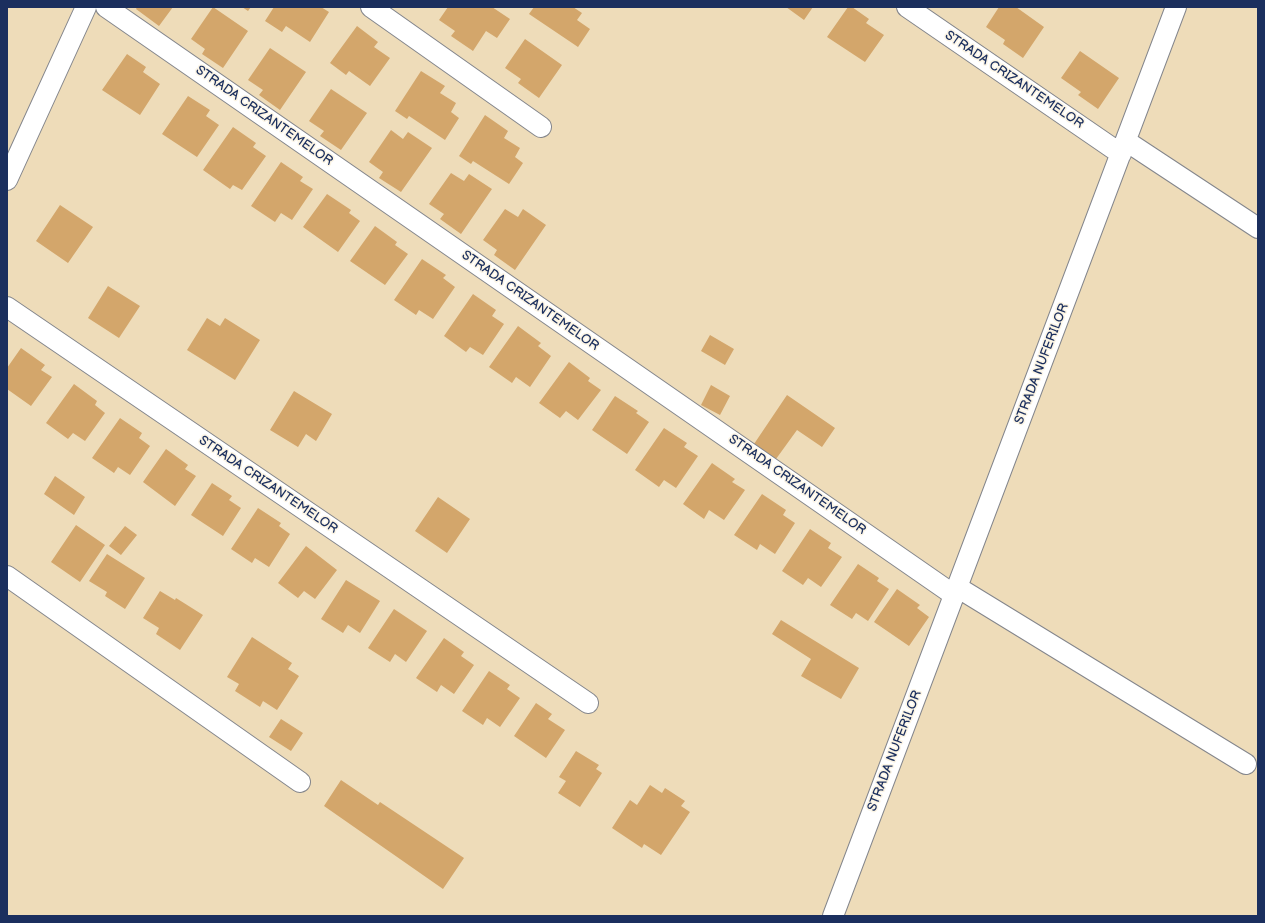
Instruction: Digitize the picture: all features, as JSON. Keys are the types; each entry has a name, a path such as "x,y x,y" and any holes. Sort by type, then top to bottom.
{"street":[{"path":"7,180 86,7"},
{"name":"STRADA CRIZANTEMELOR","path":"106,7 956,591"},
{"path":"371,7 540,127"},
{"name":"STRADA CRIZANTEMELOR","path":"907,7 1123,147"},
{"name":"STRADA NUFERILOR","path":"833,916 1176,7"},
{"path":"1123,147 1258,228"},
{"name":"STRADA CRIZANTEMELOR","path":"7,307 588,703"},
{"path":"7,576 300,782"},
{"path":"956,591 1246,764"}],"building":[{"path":"137,7 173,7 159,26 136,9"},
{"path":"213,7 248,31 223,68 202,54 205,49 191,39"},
{"path":"242,7 251,7 248,11"},
{"path":"274,7 321,7 329,12 310,42 286,26 282,32 265,21"},
{"path":"448,7 492,7 510,19 497,38 486,31 473,51 451,36 455,31 439,20"},
{"path":"534,7 573,7 582,13 577,20 590,29 578,47 529,14"},
{"path":"786,7 813,7 804,20"},
{"path":"848,7 852,7 869,19 866,23 884,35 865,62 827,37"},
{"path":"999,7 1016,7 1044,27 1023,58 1003,44 1005,40 986,27"},
{"path":"357,26 378,42 374,47 390,58 370,86 349,71 346,75 330,63"},
{"path":"525,39 562,65 539,98 518,83 521,79 505,68"},
{"path":"270,48 306,72 280,110 259,95 263,90 248,80"},
{"path":"1080,51 1119,78 1098,109 1078,95 1081,92 1061,78"},
{"path":"127,54 146,67 143,72 160,84 140,115 102,90"},
{"path":"421,71 445,86 440,93 456,103 451,112 459,118 445,140 409,116 407,119 395,111"},
{"path":"331,89 367,113 341,150 320,136 324,131 309,121"},
{"path":"188,96 210,110 206,116 219,125 197,157 162,134"},
{"path":"485,115 508,131 504,138 520,148 515,157 523,163 509,184 473,161 471,164 459,156"},
{"path":"233,127 256,143 253,147 266,156 242,190 233,185 230,189 203,170"},
{"path":"391,130 403,139 408,132 432,148 401,192 379,178 383,172 369,162"},
{"path":"281,162 303,177 300,181 313,189 292,220 281,213 275,222 251,206"},
{"path":"451,173 464,181 469,174 492,189 461,234 440,219 444,214 429,204"},
{"path":"327,194 351,210 349,213 360,221 338,252 303,227"},
{"path":"60,205 93,227 68,263 36,241"},
{"path":"505,209 518,217 523,209 546,225 515,270 494,255 497,250 483,240"},
{"path":"375,226 397,242 395,245 408,254 385,285 350,261"},
{"path":"422,259 446,275 443,278 455,287 433,319 419,310 416,315 394,300"},
{"path":"108,286 140,306 119,338 88,318"},
{"path":"473,294 496,310 492,316 504,324 483,355 470,347 466,352 444,336"},
{"path":"207,318 220,326 225,318 260,340 235,380 187,350"},
{"path":"518,326 541,343 538,346 551,356 530,387 516,377 512,383 489,367"},
{"path":"710,335 734,349 725,365 701,351"},
{"path":"21,348 45,365 41,370 52,377 31,406 7,389 7,368"},
{"path":"569,362 590,378 588,381 601,390 578,420 566,411 560,418 539,403"},
{"path":"74,384 97,401 95,405 105,413 85,441 73,433 68,439 46,423"},
{"path":"711,385 730,396 720,415 701,405"},
{"path":"294,391 332,414 316,441 306,434 298,447 270,430"},
{"path":"787,395 835,428 822,447 797,430 776,459 754,444"},
{"path":"615,396 638,411 636,413 649,422 627,454 592,430"},
{"path":"120,418 142,433 139,438 150,446 130,475 118,467 114,473 92,458"},
{"path":"664,428 687,443 684,447 698,456 676,488 664,480 659,487 635,470"},
{"path":"166,449 188,465 185,469 196,476 175,506 143,482"},
{"path":"712,463 735,479 732,482 745,490 724,520 709,510 704,519 683,504"},
{"path":"55,476 85,497 74,515 44,494"},
{"path":"212,483 232,496 229,500 241,508 223,536 191,515"},
{"path":"762,494 786,510 783,515 795,523 775,554 760,544 757,550 734,535"},
{"path":"438,497 470,519 447,553 415,531"},
{"path":"258,508 281,523 279,526 290,534 269,567 255,558 252,563 231,549"},
{"path":"76,525 105,545 80,582 51,562"},
{"path":"125,526 137,535 121,555 109,546"},
{"path":"810,529 831,543 828,548 842,557 821,587 808,578 803,585 782,571"},
{"path":"306,546 337,570 315,599 304,591 298,598 278,583"},
{"path":"107,554 145,578 125,609 105,596 107,592 89,581"},
{"path":"858,564 879,578 877,581 889,589 868,621 856,613 852,619 830,605"},
{"path":"346,580 380,601 360,633 348,625 343,633 321,619"},
{"path":"897,589 920,605 917,608 929,617 909,646 874,622"},
{"path":"160,591 175,600 176,598 203,615 180,650 156,634 159,628 143,618"},
{"path":"394,609 427,631 406,662 395,654 390,662 368,648"},
{"path":"781,620 859,668 841,699 801,676 811,659 772,634"},
{"path":"252,637 292,663 288,669 299,676 277,710 263,701 260,707 235,691 239,684 227,677"},
{"path":"444,638 464,652 461,656 474,665 454,694 441,685 437,692 416,678"},
{"path":"489,671 510,685 507,689 520,698 500,727 487,718 483,725 462,711"},
{"path":"536,703 552,714 548,719 565,730 546,758 514,736"},
{"path":"281,719 303,733 291,751 269,737"},
{"path":"576,751 599,765 596,769 602,773 580,807 558,793 566,781 559,777"},
{"path":"341,780 378,805 380,802 464,858 443,889 324,806"},
{"path":"650,785 662,793 665,788 685,801 681,806 690,812 661,855 644,844 642,848 612,828 630,800 637,805"}]}
